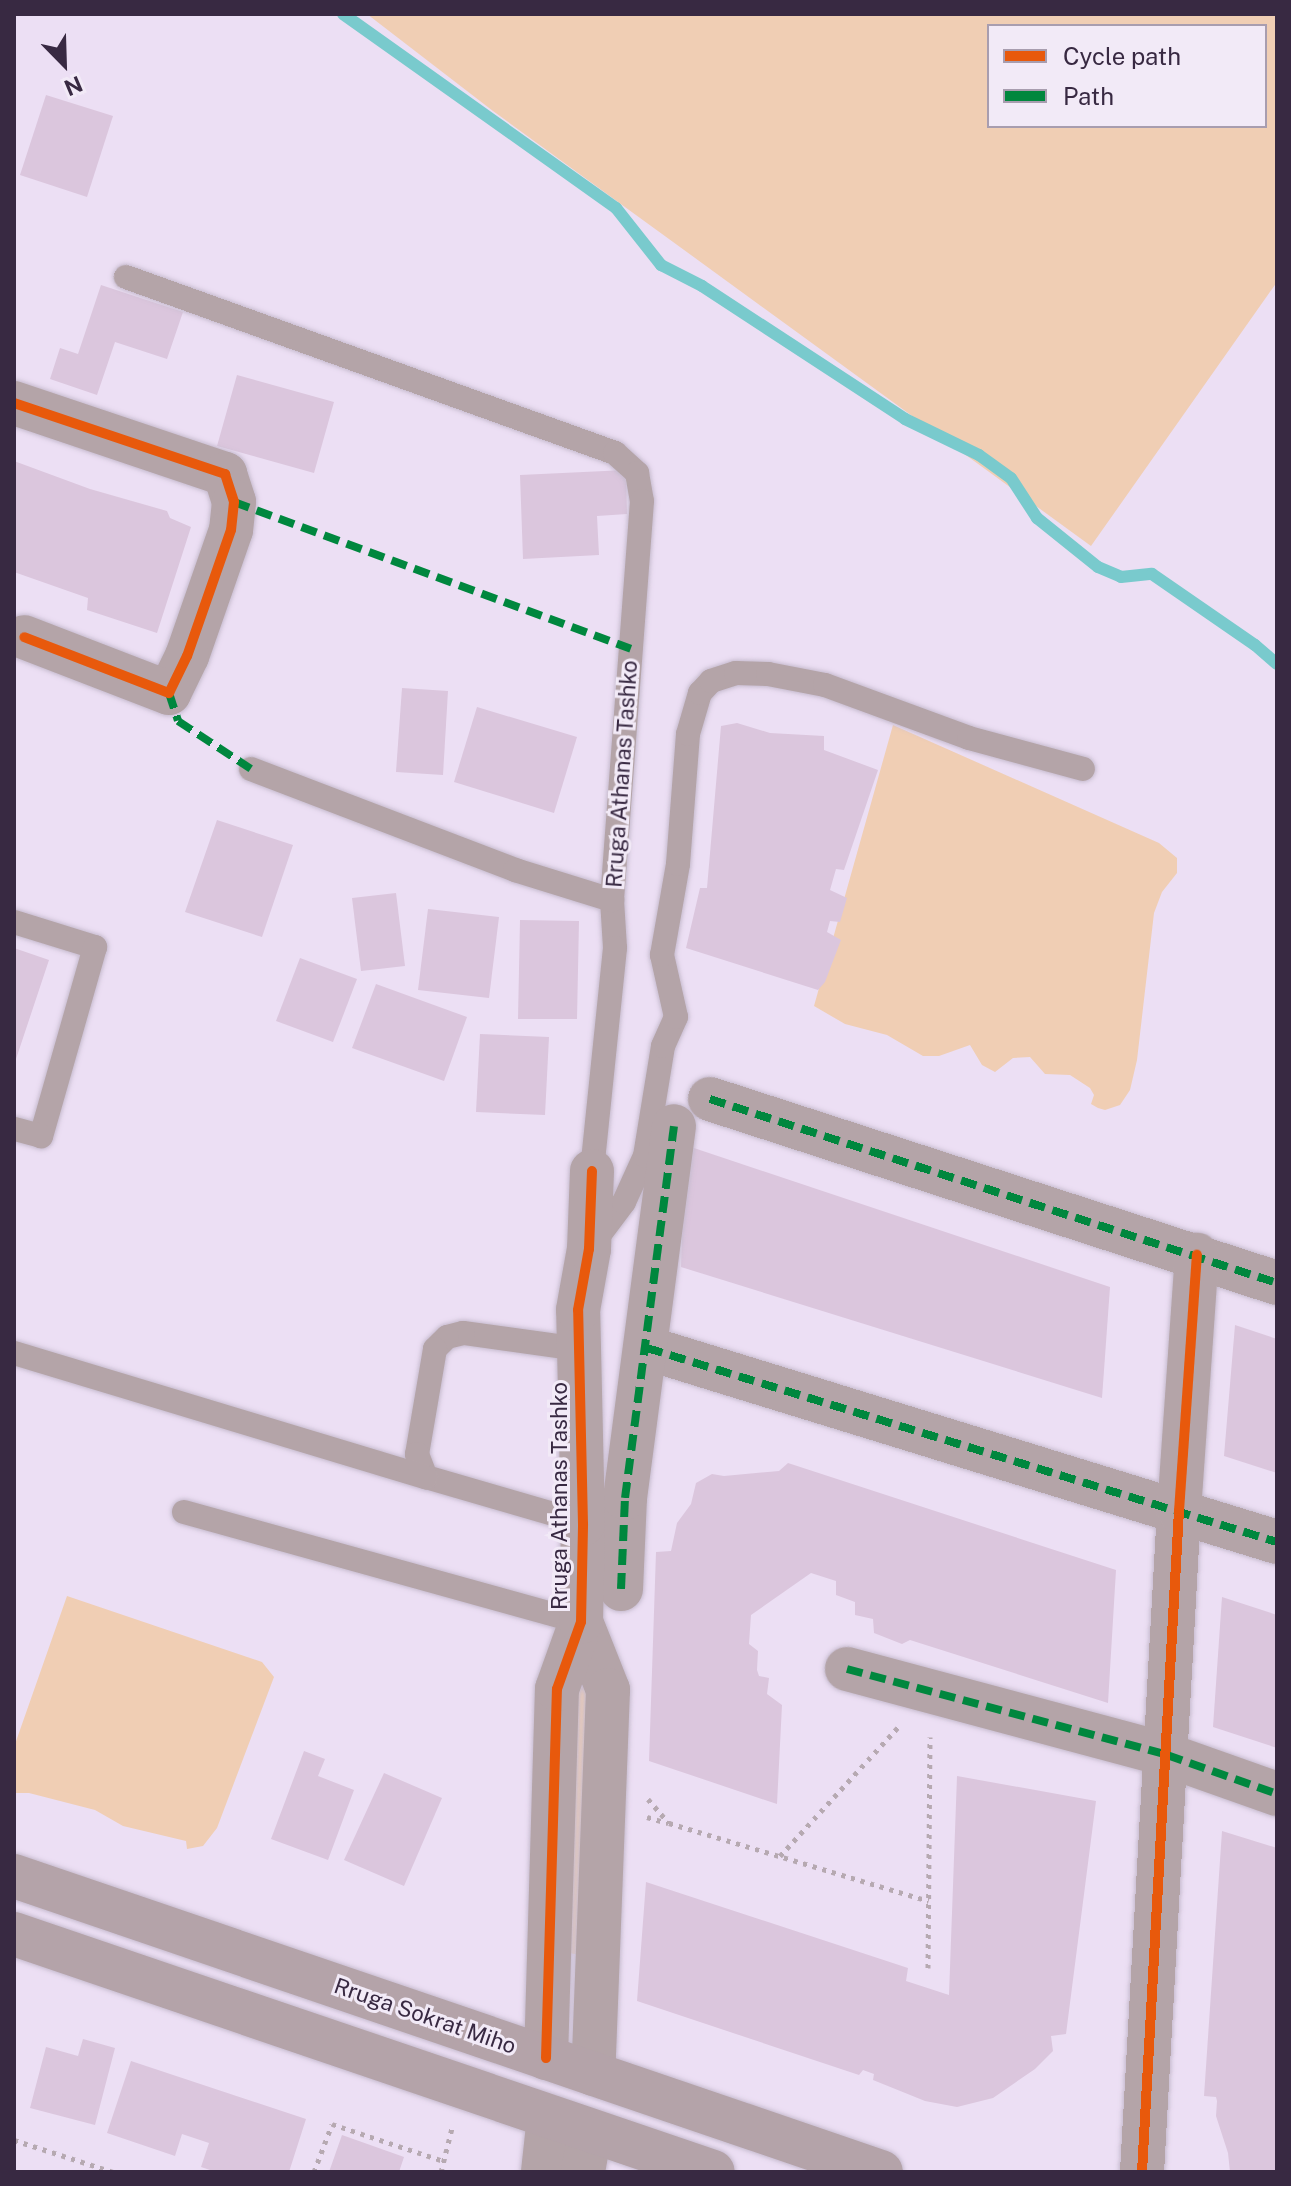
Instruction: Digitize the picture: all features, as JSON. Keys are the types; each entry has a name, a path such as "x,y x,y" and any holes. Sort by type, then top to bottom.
{"main road":[{"name":"Rruga Sokrat Miho","path":"14,1876 881,2172"},
{"path":"14,1934 549,2117 587,2151 713,2172"},
{"path":"546,2058 549,2117"},
{"path":"587,2151 593,2074"}],"street":[{"path":"14,403 225,474 234,502 231,530 187,656 169,693 24,637"},
{"path":"710,1099 1277,1283"},
{"path":"621,1589 604,1526 647,1348 674,1126"},
{"name":"Rruga Athanas Tashko","path":"546,2058 557,1689 581,1622 604,1526 579,1349 578,1310 589,1249 592,1171"},
{"path":"1142,2172 1179,1511 1197,1255"},
{"path":"647,1348 1277,1542"},
{"name":"Rruga Athanas Tashko","path":"581,1622 608,1690 593,2074"},
{"path":"847,1669 1167,1755 1277,1794"},
{"path":"543,2172 549,2117"}],"lane":[{"name":"Rruga Athanas Tashko","path":"126,277 615,453 637,473 642,501 612,900 615,948 592,1171"},
{"path":"589,1249 624,1202 645,1156 663,1046 676,1017 664,978 662,955 678,864 688,734 700,693 711,681 736,673 768,674 825,685 969,738 1083,769"},
{"path":"251,769 515,870 612,900"},
{"path":"14,922 95,947 41,1136 14,1129"},
{"path":"426,1477 417,1454 435,1349 447,1337 463,1333 579,1349"},
{"path":"14,1353 426,1477 604,1526"},
{"path":"184,1512 581,1622 621,1589"}],"path":[{"path":"780,1856 931,1691"},
{"path":"928,1968 931,1691"},
{"path":"645,1792 669,1823 929,1901"},
{"path":"441,2172 455,2115"},
{"path":"314,2172 332,2124 444,2161"},
{"path":"14,2140 113,2172"}],"shaded area":[{"path":"367,14 1277,14 1277,282 1091,546 493,111"},
{"path":"893,725 1159,843 1177,858 1177,873 1162,892 1154,913 1137,1060 1130,1090 1120,1105 1105,1110 1098,1108 1091,1104 1094,1095 1090,1088 1070,1075 1045,1074 1030,1057 1013,1058 995,1072 982,1065 970,1045 939,1056 923,1056 887,1035 845,1024 814,1006"},
{"path":"67,1596 262,1662 274,1677 217,1828 203,1846 187,1849 186,1841 123,1826 95,1810 29,1793 14,1793 14,1747"},
{"path":"590,1675 583,1955 545,1950 572,1690"}],"building":[{"path":"46,95 113,116 87,197 20,175"},
{"path":"101,285 183,312 167,359 115,342 97,395 50,379 60,348 78,354"},
{"path":"237,375 334,402 314,473 217,446"},
{"path":"14,461 90,489 167,511 170,518 191,527 157,633 87,610 88,598 14,572"},
{"path":"626,470 627,514 597,516 599,555 523,559 520,475"},
{"path":"402,688 448,691 443,775 396,772"},
{"path":"477,707 577,737 554,813 454,782"},
{"path":"737,723 770,733 824,736 824,750 878,770 844,870 836,869 830,890 847,898 840,922 830,921 827,932 841,940 825,982 818,990 686,948 700,888 707,888 721,726"},
{"path":"217,820 293,845 262,937 185,912"},
{"path":"396,893 405,966 361,971 352,898"},
{"path":"428,909 499,917 489,998 418,990"},
{"path":"520,920 579,921 577,1019 518,1019"},
{"path":"14,948 49,960 15,1062 14,1062"},
{"path":"300,958 357,979 333,1042 276,1021"},
{"path":"376,984 467,1017 444,1081 352,1048"},
{"path":"480,1034 549,1037 545,1115 476,1112"},
{"path":"685,1145 1110,1287 1102,1398 681,1267"},
{"path":"1235,1325 1277,1339 1277,1473 1224,1456"},
{"path":"788,1463 1116,1570 1108,1703 910,1640 902,1644 874,1633 873,1619 855,1615 855,1602 836,1595 836,1581 811,1573 751,1615 749,1644 758,1651 759,1676 769,1678 767,1694 782,1705 777,1804 649,1761 656,1552 671,1551 677,1523 691,1504 696,1483 712,1474 724,1476 779,1471"},
{"path":"1222,1597 1277,1615 1277,1748 1213,1727"},
{"path":"304,1751 325,1759 318,1776 354,1790 328,1860 271,1839"},
{"path":"384,1773 442,1798 404,1886 344,1860"},
{"path":"957,1776 1096,1801 1066,2034 1051,2036 1053,2051 1035,2069 993,2098 957,2107 925,2101 873,2080 874,2074 863,2070 859,2075 637,2001 646,1882 908,1968 906,1981 949,1995"},
{"path":"1222,1831 1277,1848 1277,2172 1230,2172 1228,2153 1216,2116 1216,2097 1204,2096"},
{"path":"83,2039 115,2048 95,2125 30,2108 46,2047 78,2056"},
{"path":"131,2061 306,2119 289,2172 216,2172 201,2167 209,2143 182,2134 175,2156 107,2133"},
{"path":"342,2135 404,2157 399,2172 329,2172"}],"waterway":[{"path":"343,14 616,208 661,265 702,286 905,419 979,455 1011,478 1037,518 1098,567 1121,577 1152,574 1255,645 1277,664"}],"marked path":[{"path":"234,502 631,649"},
{"path":"172,687 169,693 178,721 251,769"},
{"path":"710,1099 1277,1283"},
{"path":"621,1589 625,1498 674,1126"},
{"path":"647,1348 1277,1542"},
{"path":"847,1669 1167,1755 1277,1794"}],"cycle path":[{"path":"14,403 225,474 234,502 231,530 187,656 169,693 24,637"},
{"path":"546,2058 557,1689 581,1622 583,1524 578,1310 589,1249 592,1171"},
{"path":"1142,2172 1179,1511 1197,1255"}]}
